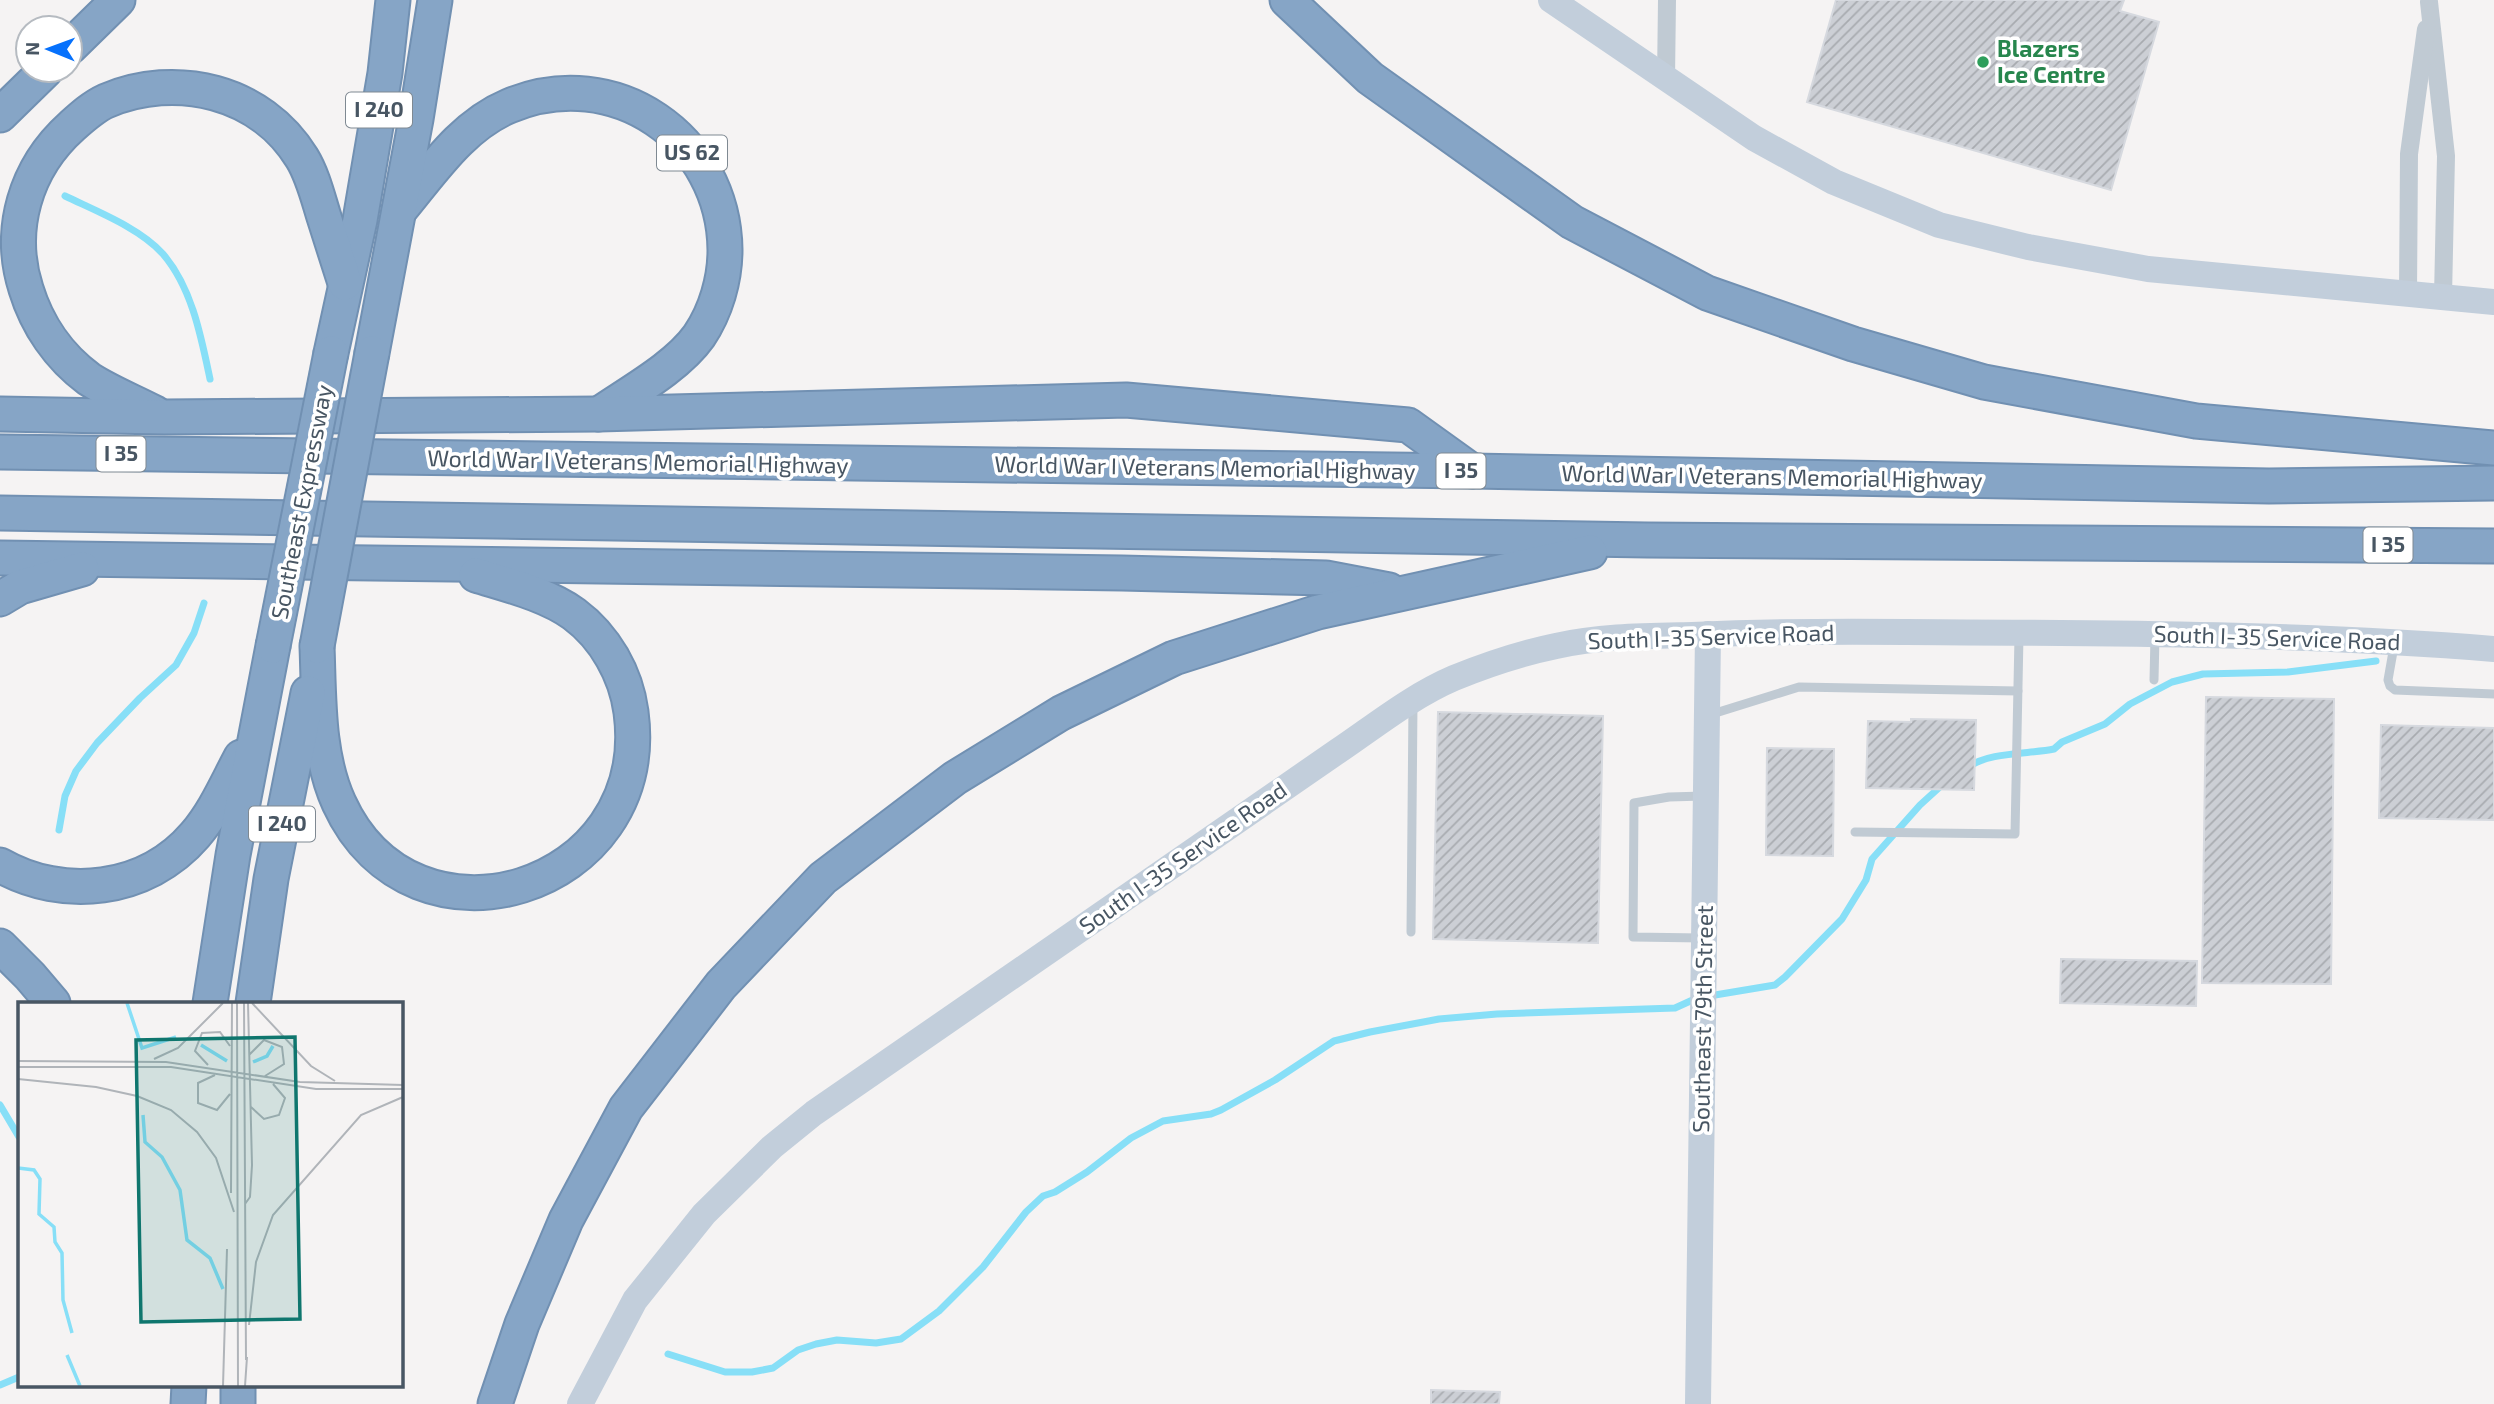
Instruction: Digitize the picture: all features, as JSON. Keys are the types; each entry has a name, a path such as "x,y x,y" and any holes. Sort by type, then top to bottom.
{"highway":[{"path":"84,33 118,0"},
{"name":"Southeast Expressway","path":"210,1002 256,730 345,283 360,220 385,73 393,0"},
{"name":"Southeast Expressway","path":"253,1002 271,879 399,211 435,0"},
{"path":"1287,0 1370,78 1572,222 1707,293 1853,344 1984,382 2196,421 2494,448"},
{"path":"0,115 32,84"},
{"path":"164,417 90,379 68,360 41,325 22,276 18,236 24,197 48,151 84,116 105,102 155,88 210,90 238,100 283,134 302,158 315,187 345,283"},
{"name":"US 62","path":"399,211 460,139 480,122 508,106 536,97 586,94 616,100 667,126 683,142 707,176 718,202 725,231 725,265 721,286 711,314 699,336 678,358 599,414"},
{"path":"0,414 164,417 599,414 1126,400 1408,425 1472,471"},
{"name":"World War I Veterans Memorial Highway","path":"0,452 1472,471 2269,486 2494,483"},
{"name":"I 35","path":"0,513 1647,540 2494,546"},
{"path":"495,1404 522,1324 566,1220 626,1108 721,985 823,878 955,778 1061,713 1174,658 1318,612 1647,540"},
{"path":"0,558 704,566 1326,578 1401,593"},
{"path":"0,599 20,587 111,560"},
{"path":"317,646 321,728 330,776 339,803 353,828 369,848 387,864 431,887 458,892 488,892 517,888 544,878 569,864 607,825 619,803 627,778 632,751 632,723 629,698 621,673 594,632 575,614 523,590 447,565"},
{"path":"0,865 20,877 50,885 79,887 109,884 159,865 194,836 210,815 256,730"},
{"path":"0,946 52,1002"},
{"path":"188,1404 189,1386"},
{"path":"238,1386 238,1404"}],"street":[{"path":"1551,0 1754,138 1834,182 1939,225 2028,247 2148,269 2494,302"},
{"path":"1666,79 1667,0"},
{"path":"2408,293 2409,154 2429,1"},
{"path":"2429,1 2446,156 2443,297"},
{"name":"South I-35 Service Road","path":"580,1404 635,1300 704,1214 772,1146 814,1113 1413,700 1453,679 1555,646 1608,638 1708,634 1861,631 2155,634 2395,641 2494,649"},
{"name":"Southeast 79th Street","path":"1698,1404 1708,634"}],"lane":[{"path":"1855,832 2015,834 2019,632"},
{"path":"2154,680 2155,634"},
{"path":"2395,641 2388,680 2389,686 2395,690 2494,694"},
{"path":"1707,716 1799,687 2018,691"},
{"path":"1411,932 1413,700"},
{"path":"1704,938 1633,937 1634,803 1669,797 1706,796"}],"building":[{"name":"Blazers Ice Centre","path":"1836,0 2124,0 2120,11 2159,22 2111,190 1807,102"},
{"path":"2206,697 2334,699 2331,984 2202,983"},
{"path":"1438,712 1603,716 1598,943 1433,939"},
{"path":"1911,719 1976,720 1974,790 1866,788 1868,721 1911,722"},
{"path":"2381,725 2494,728 2494,820 2379,818"},
{"path":"1767,748 1834,749 1833,856 1766,855"},
{"path":"2061,959 2197,961 2196,1006 2060,1003"},
{"path":"1431,1390 1500,1392 1499,1404 1431,1404"}],"waterway":[{"path":"65,196 130,228 163,254 173,267 188,297 210,379"},
{"path":"59,830 65,796 76,771 97,743 176,665 194,633 204,603"},
{"path":"1969,767 1998,756 2054,749 2062,742 2105,724 2130,704 2172,682 2203,674 2288,672 2376,661"},
{"path":"1709,996 1775,985 1785,977 1842,919 1866,880 1872,859 1920,805 1942,785"},
{"path":"668,1354 725,1372 752,1372 773,1368 798,1350 816,1344 837,1340 876,1343 901,1339 939,1311 983,1267 1026,1212 1043,1196 1055,1192 1087,1172 1131,1138 1163,1121 1221,1110 1275,1080 1334,1041 1439,1019 1497,1014 1675,1008 1697,998"},
{"path":"0,1105 18,1135"},
{"path":"0,1385 18,1377"}],"place":[{"name":"Blazers Ice Centre","path":"1983,62"}]}
